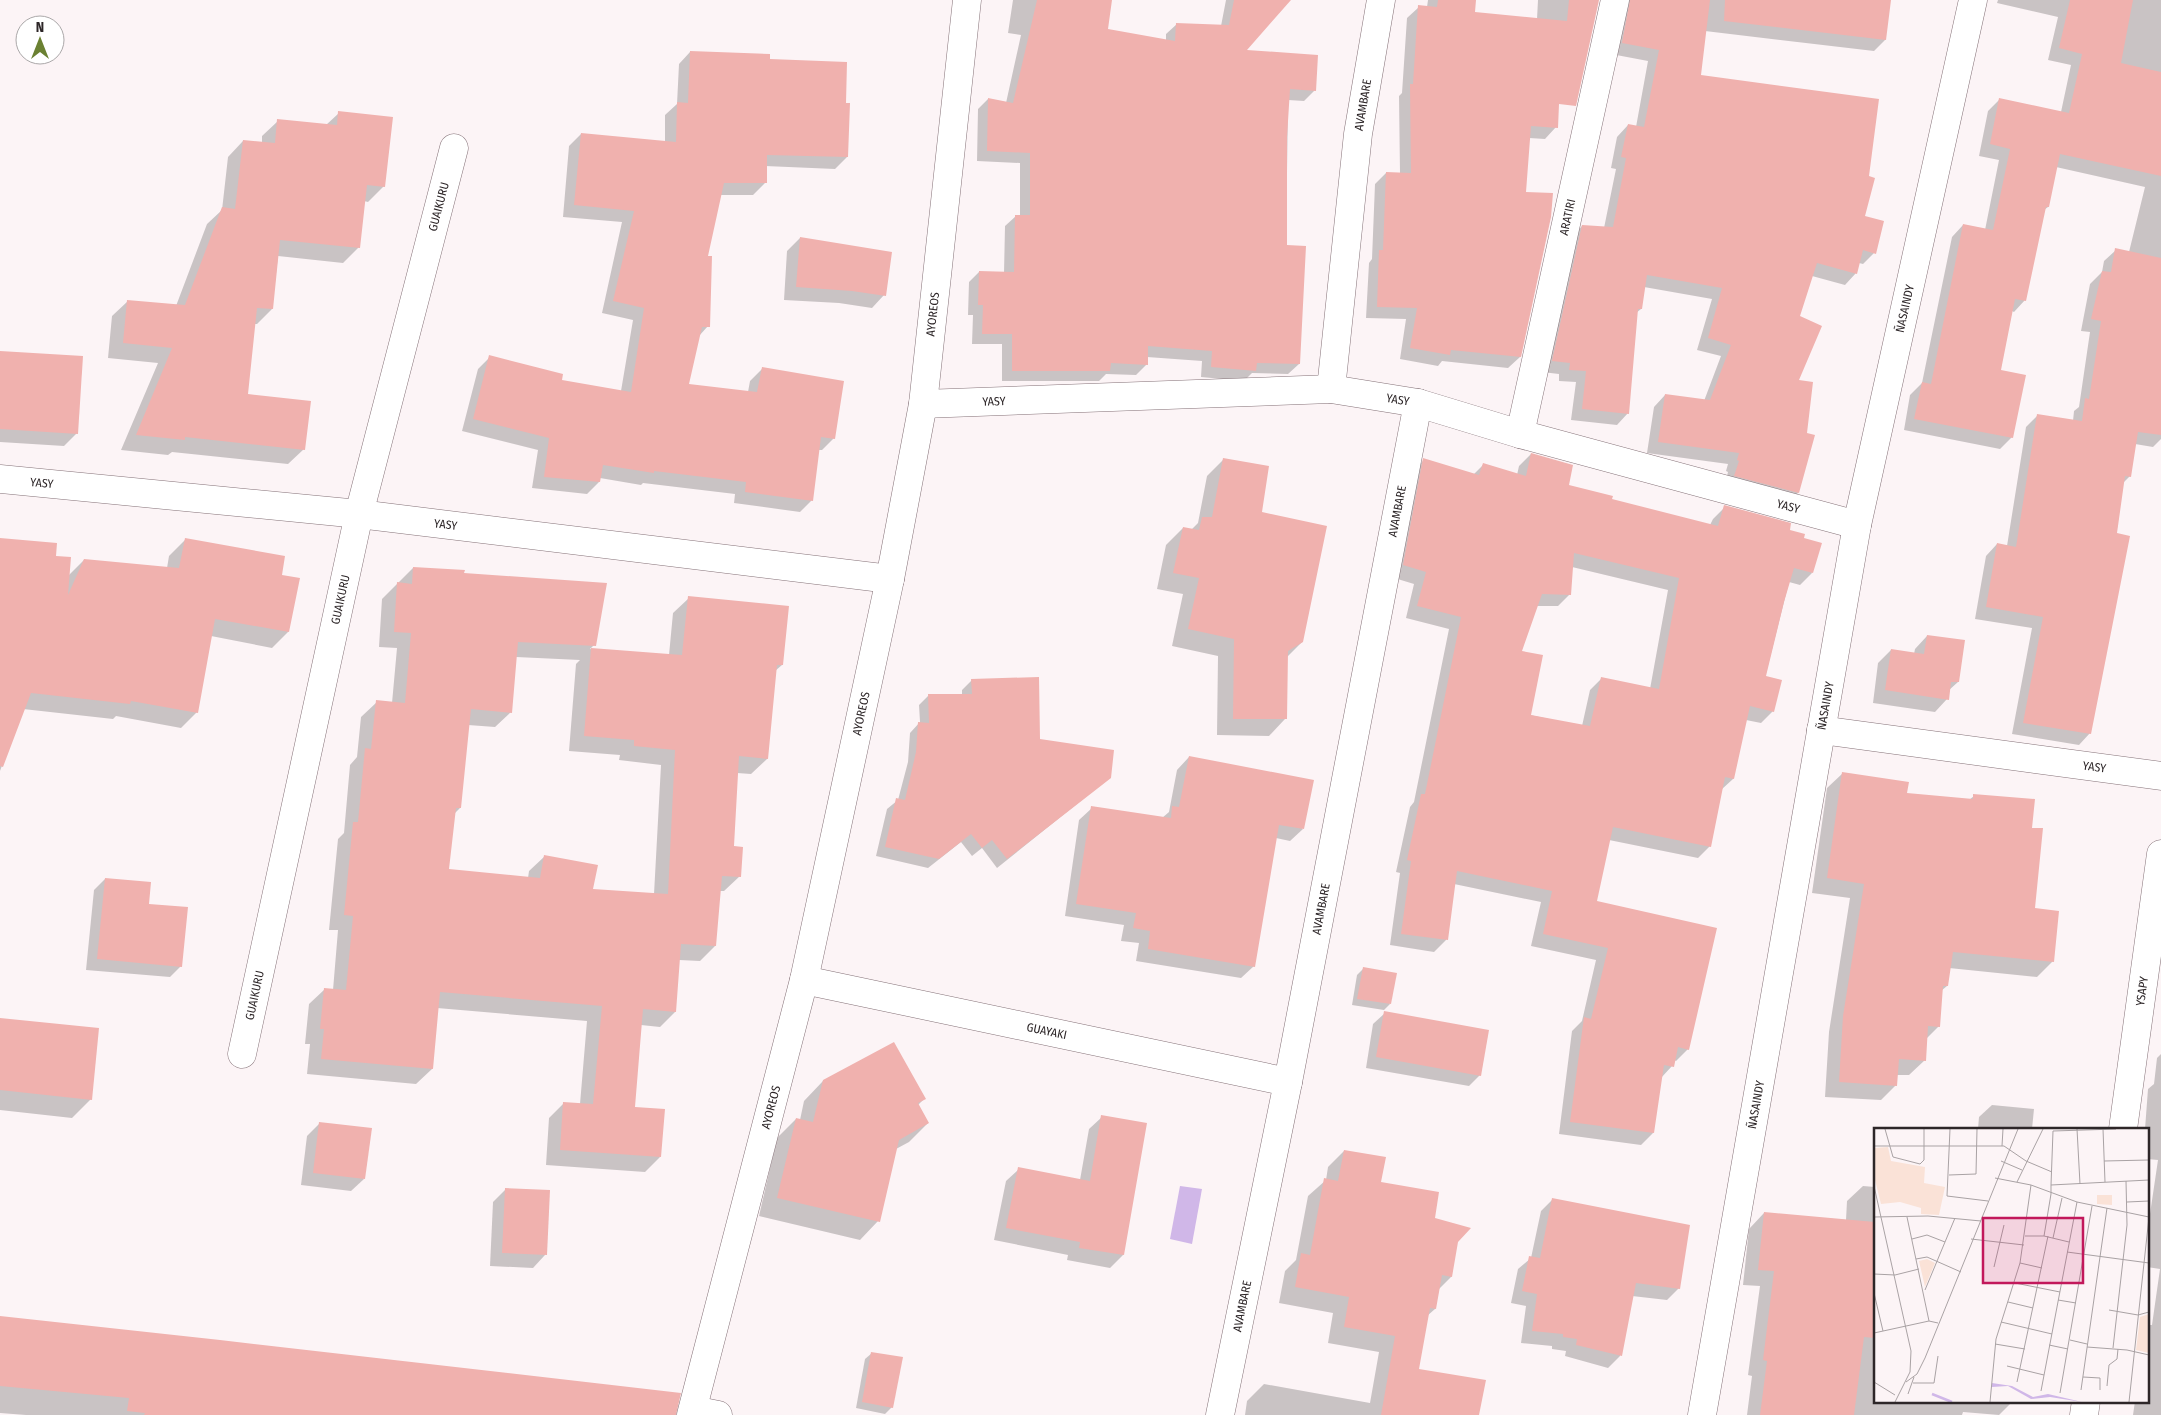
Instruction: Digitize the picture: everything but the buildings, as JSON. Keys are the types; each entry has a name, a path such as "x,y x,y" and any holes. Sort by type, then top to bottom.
{"street":[{"name":"AYOREOS","path":"701,1413 804,980 890,579 923,404 967,0"},
{"name":"AVAMBARE","path":"1331,389 1358,134 1381,0"},
{"name":"ARATIRI","path":"1520,434 1615,0"},
{"name":"ÑASAINDY","path":"1702,1415 1857,525 1973,0"},
{"name":"GUAIKURU","path":"242,1054 359,514 454,148"},
{"name":"YASY","path":"923,404 1331,389 1418,403 1520,434 1857,525"},
{"name":"AVAMBARE","path":"1220,1415 1288,1082 1418,403"},
{"name":"YASY","path":"0,479 359,514 890,579"},
{"name":"YASY","path":"1821,730 2161,776"},
{"name":"YSAPY","path":"2123,1128 2161,854"},
{"name":"GUAYAKI","path":"804,980 1288,1082"},
{"path":"2084,1415 2086,1402"}],"shaded area":[{"path":"1180,1186 1202,1189 1192,1244 1170,1239"}]}
